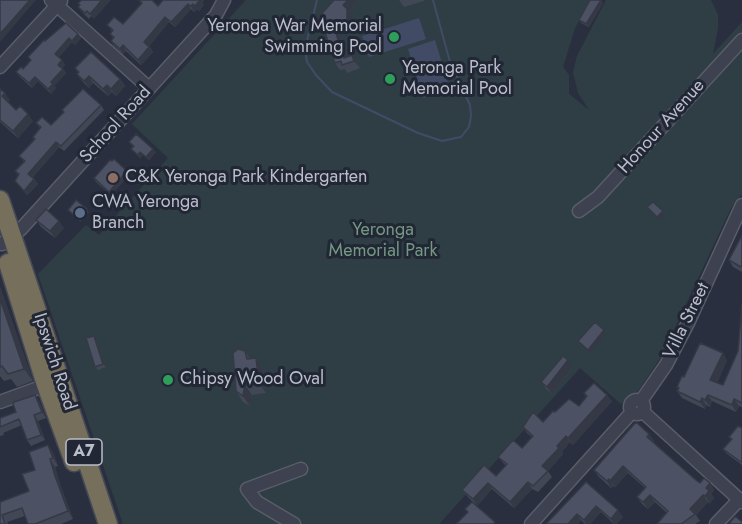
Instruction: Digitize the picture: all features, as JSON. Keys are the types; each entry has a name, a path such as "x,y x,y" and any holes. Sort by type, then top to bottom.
{"highway":[{"name":"Ipswich Road","path":"0,200 4,240 53,383 96,524"},
{"name":"Ipswich Road","path":"53,383 108,524"}],"street":[{"name":"School Road","path":"4,240 21,229 216,15 224,0"},
{"path":"0,67 56,2 149,88"},
{"name":"Honour Avenue","path":"579,211 598,197 742,40"},
{"name":"Villa Street","path":"531,524 639,408 688,323 742,205"},
{"name":"Villa Street","path":"727,238 742,218"},
{"path":"0,402 53,383"},
{"path":"639,408 741,501 716,524"},
{"path":"294,524 257,502 247,489 302,469"}],"green space":[{"name":"Yeronga Memorial Park","path":"246,0 591,0 575,28 563,67 569,75 569,94 589,110 578,93 573,72 577,56 606,0 711,0 718,15 713,54 742,22 742,194 731,208 661,357 638,391 621,404 580,368 439,524 123,524 38,274 86,225 99,235 168,158 132,124"}],"water":[{"name":"Yeronga War Memorial Swimming Pool","path":"419,18 426,39 369,57 362,36"},
{"path":"435,40 450,90 423,98 408,49"}],"building":[{"path":"0,0 30,0 0,34"},
{"path":"82,0 102,0 90,14 78,7 80,5 78,3"},
{"path":"139,0 152,0 158,6 163,0 200,0 195,6 188,4 171,22 165,17 144,42 149,47 138,60 123,45 120,49 111,41 114,37 110,34 113,30 107,25 114,17 123,24 142,3"},
{"path":"334,0 348,0 343,5 347,9 347,22 334,27 344,58 352,55 354,61 342,65 341,61 335,63 323,26 316,20"},
{"path":"590,0 601,0 586,24 579,20"},
{"path":"66,23 78,34 72,41 69,38 55,54 62,60 58,65 63,69 48,89 35,77 29,83 16,72 21,67 23,69 31,60 28,57 44,40"},
{"path":"91,52 120,79 111,89 107,85 103,89 89,76 84,81 77,74 79,72 75,68"},
{"path":"0,89 5,93 2,96 16,110 20,106 28,114 13,131 0,120"},
{"path":"83,89 101,105 61,146 56,142 28,174 34,179 24,191 15,181 19,174 15,171 25,161 19,156 35,139 33,137 41,127 36,123 42,117 51,125"},
{"path":"136,134 153,149 146,157 140,152 138,155 131,149 134,146 129,142"},
{"name":"C&K Yeronga Park Kindergarten","path":"114,159 127,171 109,192 94,178 110,160"},
{"name":"CWA Yeronga Branch","path":"76,200 87,209 78,219 68,210"},
{"path":"653,202 663,211 657,217 647,207"},
{"path":"46,209 59,221 50,231 36,220"},
{"path":"742,235 742,265 741,267 729,260"},
{"path":"0,299 24,369 8,374 2,366 0,367"},
{"path":"742,304 742,403 734,399 732,405 708,395 700,402 677,391 682,376 684,377 700,343 723,353 710,380 723,385 738,351"},
{"path":"595,322 604,330 588,350 578,341"},
{"path":"94,336 103,364 95,367 86,338"},
{"path":"238,349 245,351 247,359 256,358 259,383 245,385 243,396 236,391 233,353"},
{"path":"563,356 568,360 547,387 541,382"},
{"path":"594,383 607,395 568,438 566,436 557,446 559,448 542,466 548,471 533,486 528,482 510,502 488,483 473,499 462,490 484,465 496,476 507,464 498,457 513,440 522,448 533,436 523,427 533,412 543,422 569,399 579,406 587,396 584,393"},
{"path":"35,395 42,412 34,415 41,435 27,440 19,419 0,427 0,418 16,412 14,402"},
{"path":"636,422 649,434 647,437 697,481 700,483 704,478 710,483 706,488 709,491 690,509 695,514 681,524 657,524 668,511 650,495 643,502 637,497 646,487 623,466 610,481 594,470"},
{"path":"738,426 742,428 741,462 723,449 732,439 729,437"},
{"path":"48,445 53,458 50,459 55,476 68,511 35,524 28,524 22,508 2,515 5,524 0,524 0,502 29,491 22,474 35,470 29,452"},
{"path":"586,482 618,510 611,519 596,506 584,520 577,514 568,524 546,524"},
{"path":"472,502 495,522 493,524 456,524 468,512 465,509"},
{"path":"735,516 742,522 742,524 729,524"}],"waterway":[{"path":"317,0 305,49 307,62 316,75 332,92 418,133 442,141 461,137 469,127 471,116 470,105 450,62 433,0"}],"place":[{"name":"Yeronga War Memorial Swimming Pool","path":"394,37"},
{"name":"Yeronga Park Memorial Pool","path":"390,79"},
{"name":"C&K Yeronga Park Kindergarten","path":"113,178"},
{"name":"CWA Yeronga Branch","path":"80,213"},
{"name":"Chipsy Wood Oval","path":"168,380"}]}
